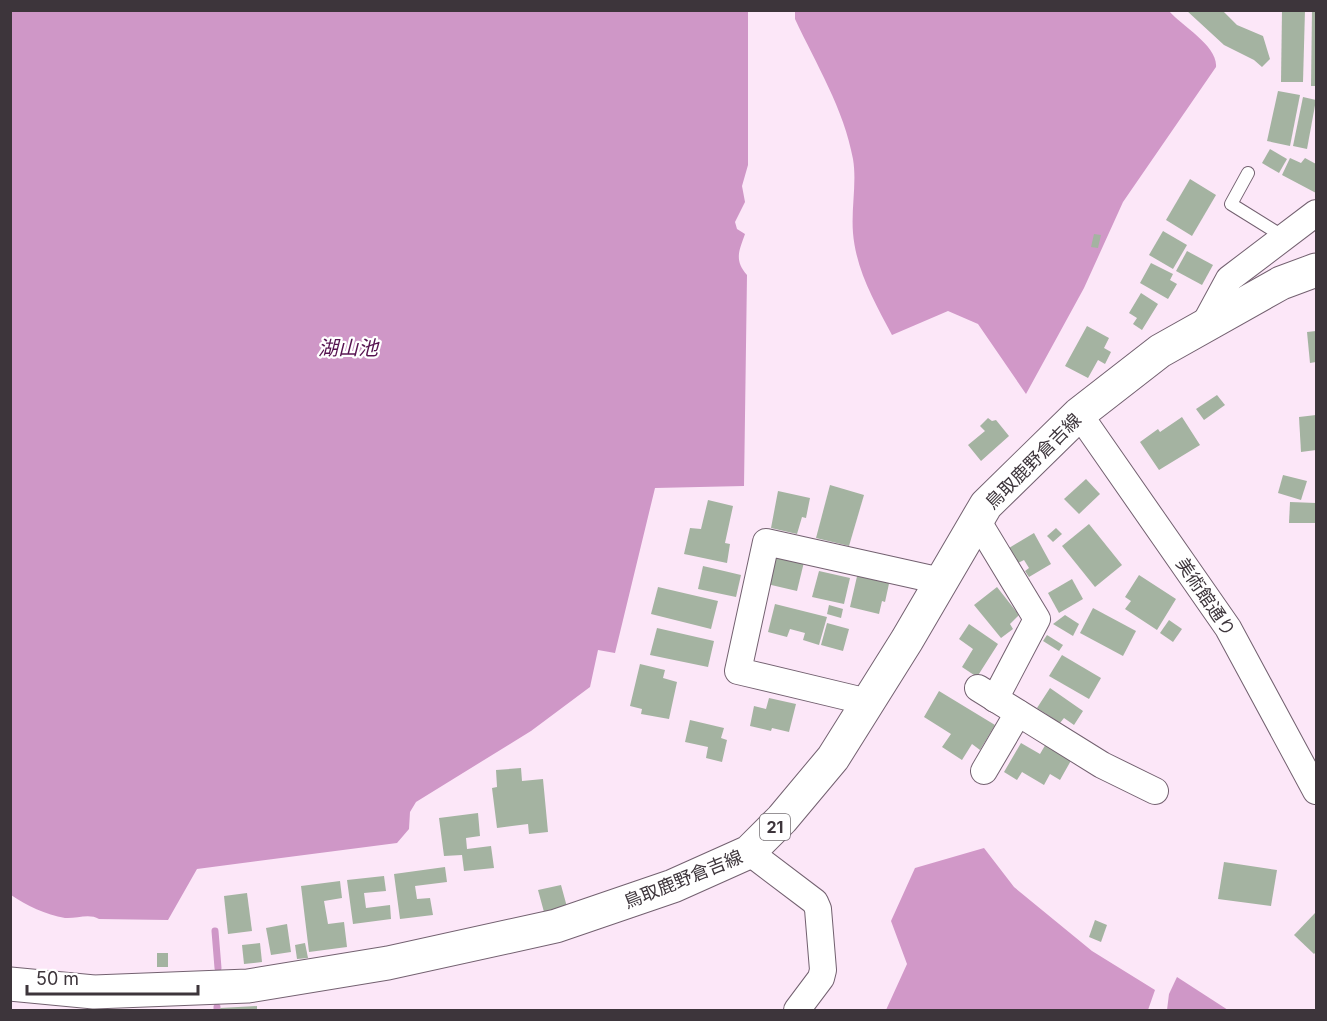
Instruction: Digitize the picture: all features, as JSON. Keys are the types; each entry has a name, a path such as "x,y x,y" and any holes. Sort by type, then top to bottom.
{"main road":[{"name":"鳥取鹿野倉吉線","path":"10,984 94,992 248,986 388,963 556,926 673,886 749,852 782,819 833,758 986,505 1079,414 1160,351 1281,283 1309,272"}],"street":[{"path":"1203,327 1229,279 1317,213"},
{"path":"1284,237 1309,272"},
{"name":"美術館通り","path":"1079,414 1228,628 1317,790"},
{"path":"977,520 1037,619 986,693 1102,765 1155,791"},
{"path":"868,702 738,671 766,542 941,581"},
{"path":"984,771 1018,713"},
{"path":"749,852 815,902 818,909 823,970 821,978 797,1011"}],"lane":[{"path":"1248,173 1231,204 1284,237"}],"shaded area":[{"path":"795,10 1169,11 1211,52 1216,67 1123,202 1084,288 1026,394 978,324 948,311 892,335 867,286 855,247 853,233 854,168 849,140 828,87 795,19"},
{"path":"984,848 1014,887 1092,951 1155,990 1148,1010 886,1010 907,964 891,921 915,868"}],"water":[{"name":"湖山池","path":"10,11 748,11 748,165 742,186 745,202 735,222 737,229 745,234 739,260 747,275 744,486 655,488 615,653 598,650 590,687 531,731 416,802 410,812 409,829 397,843 197,869 168,920 99,919 87,916 65,918 36,909 11,895"},
{"path":"1177,977 1228,1010 1167,1010 1169,994"}],"building":[{"path":"1186,10 1222,10 1237,25 1263,36 1270,59 1262,67 1254,60 1224,45"},
{"path":"1282,10 1305,10 1303,82 1281,82"},
{"path":"1312,10 1316,10 1316,86 1311,86"},
{"path":"1278,91 1300,95 1290,146 1267,141"},
{"path":"1303,97 1316,100 1307,149 1293,146"},
{"path":"1270,149 1287,159 1279,173 1262,163"},
{"path":"1290,158 1301,163 1305,158 1316,164 1316,193 1282,175"},
{"path":"1190,179 1216,195 1192,236 1166,220"},
{"path":"1163,231 1187,245 1173,269 1149,255"},
{"path":"1094,234 1101,235 1098,248 1091,247"},
{"path":"1187,251 1213,265 1202,285 1176,271"},
{"path":"1151,263 1173,274 1170,280 1177,284 1168,299 1140,283"},
{"path":"1141,293 1158,304 1142,330 1133,324 1137,318 1129,313"},
{"path":"1087,326 1109,338 1104,348 1111,352 1105,364 1098,360 1088,378 1065,366"},
{"path":"1316,331 1316,362 1310,363 1307,332"},
{"path":"1217,395 1225,405 1204,420 1196,409"},
{"path":"1316,415 1316,450 1301,452 1299,417"},
{"path":"1182,417 1200,445 1159,470 1140,442 1158,429 1160,432"},
{"path":"988,418 992,421 996,420 1009,436 981,461 968,445 985,431 980,426"},
{"path":"1283,475 1307,481 1301,500 1278,493"},
{"path":"1086,479 1100,494 1079,514 1064,499"},
{"path":"830,485 864,495 849,546 816,538"},
{"path":"778,491 810,498 806,518 802,517 797,534 771,528"},
{"path":"708,500 733,506 725,543 730,544 727,563 684,554 690,528 701,529"},
{"path":"1290,502 1316,503 1316,523 1289,523"},
{"path":"1089,524 1122,565 1095,587 1062,546"},
{"path":"1056,528 1062,534 1053,542 1047,536"},
{"path":"1034,533 1051,564 1029,577 1025,571 1029,568 1024,560 1018,563 1009,548"},
{"path":"774,555 804,562 797,591 767,584"},
{"path":"703,566 741,575 736,597 698,589"},
{"path":"819,571 850,578 844,604 812,597"},
{"path":"858,572 890,579 885,602 882,601 879,614 850,607"},
{"path":"1139,575 1176,599 1157,630 1125,609 1131,601 1125,597"},
{"path":"1072,579 1083,599 1059,613 1048,593"},
{"path":"658,587 718,601 711,629 651,614"},
{"path":"997,587 1019,615 1010,624 1013,629 1001,638 974,605"},
{"path":"775,604 827,617 819,645 803,640 805,633 790,629 787,637 768,632"},
{"path":"829,605 843,609 841,618 827,614"},
{"path":"1093,608 1136,631 1123,656 1080,633"},
{"path":"1065,615 1079,624 1073,636 1053,624"},
{"path":"1169,620 1182,629 1173,642 1160,633"},
{"path":"827,623 849,629 843,651 821,645"},
{"path":"969,624 998,644 977,677 962,667 973,649 959,639"},
{"path":"657,628 714,641 708,667 650,655"},
{"path":"1047,635 1063,645 1059,651 1043,641"},
{"path":"1062,655 1101,678 1089,699 1049,676"},
{"path":"640,664 665,670 663,678 677,682 669,719 641,714 642,709 630,706"},
{"path":"1050,688 1083,711 1074,725 1064,718 1060,723 1037,708"},
{"path":"939,691 995,725 980,750 972,744 962,760 942,747 951,734 924,717"},
{"path":"769,698 796,704 789,732 750,726 754,706 766,709"},
{"path":"690,720 724,728 721,738 727,740 722,762 706,758 708,747 685,742"},
{"path":"1047,742 1073,757 1060,780 1050,774 1044,785 1022,772 1017,780 1004,772 1021,743 1040,754"},
{"path":"521,768 522,781 543,779 548,832 529,834 528,824 497,828 492,788 497,787 496,770"},
{"path":"478,813 480,836 466,838 467,849 491,846 494,868 464,871 462,855 444,856 439,818"},
{"path":"1224,862 1277,870 1271,906 1218,899"},
{"path":"445,867 447,882 415,886 417,899 430,898 433,915 400,919 394,874"},
{"path":"384,876 386,891 364,893 366,908 390,905 391,919 353,924 347,880"},
{"path":"340,881 342,898 324,901 328,924 344,922 347,947 309,952 301,886"},
{"path":"561,885 567,907 544,912 538,890"},
{"path":"247,893 252,931 228,934 224,896"},
{"path":"1316,912 1316,952 1314,954 1294,935"},
{"path":"1095,920 1107,925 1101,942 1089,937"},
{"path":"287,924 291,952 271,955 266,928"},
{"path":"260,943 262,962 244,964 242,945"},
{"path":"305,943 308,958 297,959 295,945"},
{"path":"157,953 168,953 168,967 157,967"},
{"path":"257,1006 257,1010 221,1010 220,1008"}],"waterway":[{"path":"215,931 218,968"}]}
